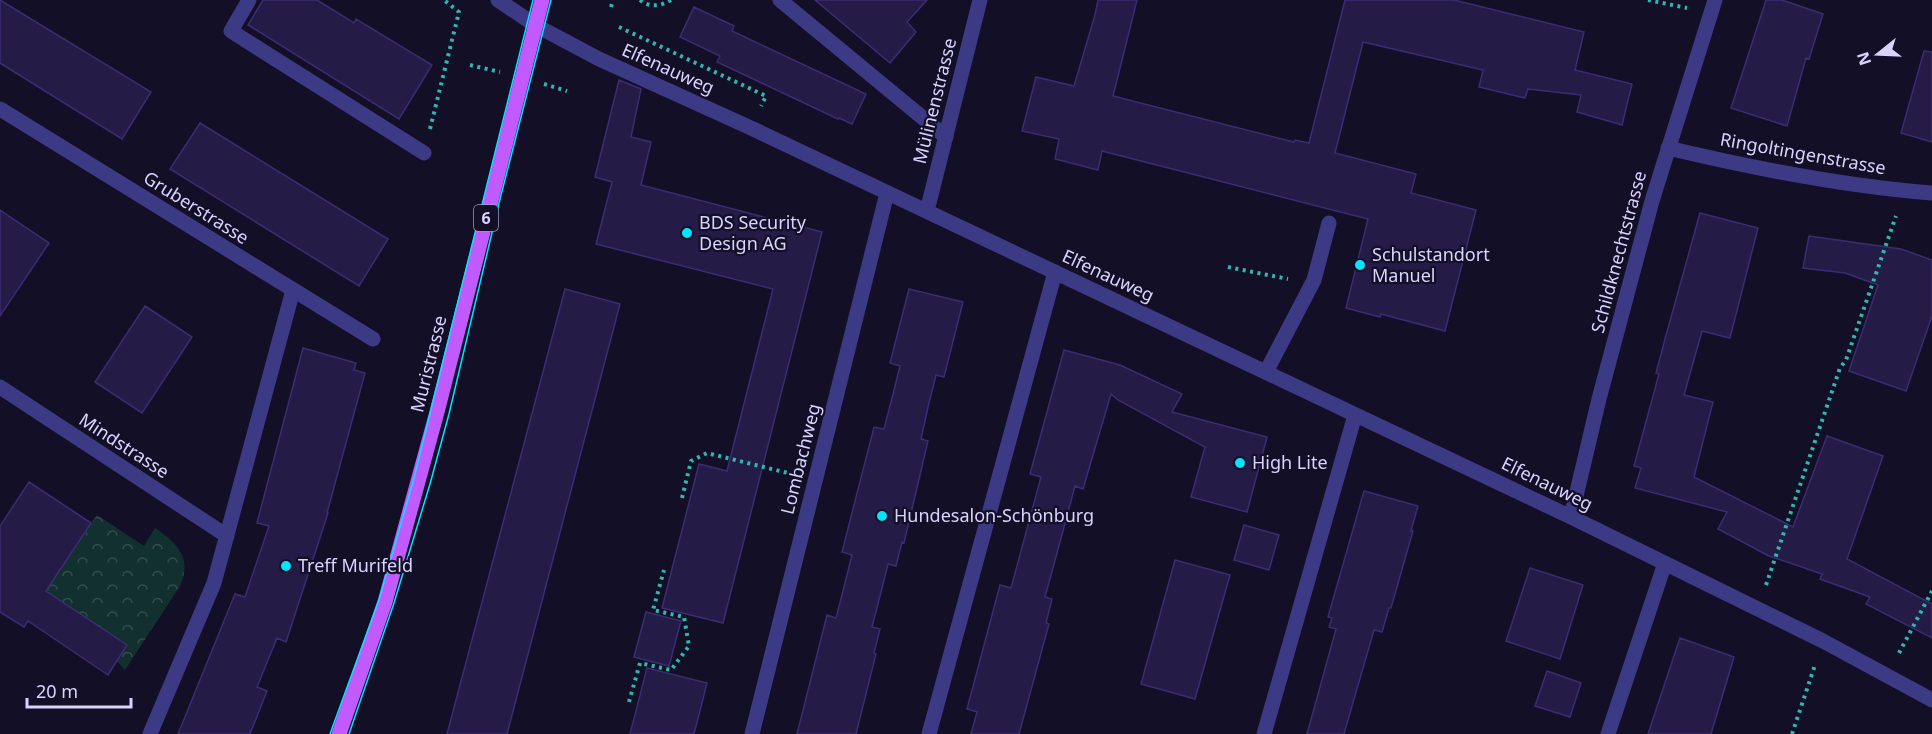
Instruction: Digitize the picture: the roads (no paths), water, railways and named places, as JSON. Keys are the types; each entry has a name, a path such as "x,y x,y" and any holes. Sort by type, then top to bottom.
{"main road":[{"name":"Muristrasse","path":"339,734 391,580 440,400 542,0"}],"street":[{"path":"249,0 231,31 424,153"},
{"name":"Elfenauweg","path":"498,0 535,25 600,59 927,211 1570,517 1823,641 1932,700"},
{"path":"780,0 946,137"},
{"name":"Mülinenstrasse","path":"927,211 980,0"},
{"name":"Schildknechtstrasse","path":"1570,517 1599,399 1668,148 1713,6"},
{"name":"Gruberstrasse","path":"0,109 373,339"},
{"name":"Ringoltingenstrasse","path":"1668,148 1790,175 1856,186 1932,193"},
{"name":"Lombachweg","path":"752,734 887,193"},
{"path":"1266,372 1312,284 1329,223"},
{"path":"929,734 1054,272"},
{"path":"150,734 214,583 293,290"},
{"name":"Mindstrasse","path":"0,387 227,536"},
{"path":"1264,734 1355,415"},
{"path":"1608,734 1665,563"}],"tram line":[{"path":"330,734 379,600 413,482 533,0"},
{"path":"349,734 394,603 430,484 551,0"}],"place":[{"name":"BDS Security Design AG","path":"687,233"},
{"name":"Schulstandort Manuel","path":"1360,265"},
{"name":"High Lite","path":"1240,463"},
{"name":"Hundesalon-Schönburg","path":"882,516"},
{"name":"Treff Murifeld","path":"286,566"}]}
